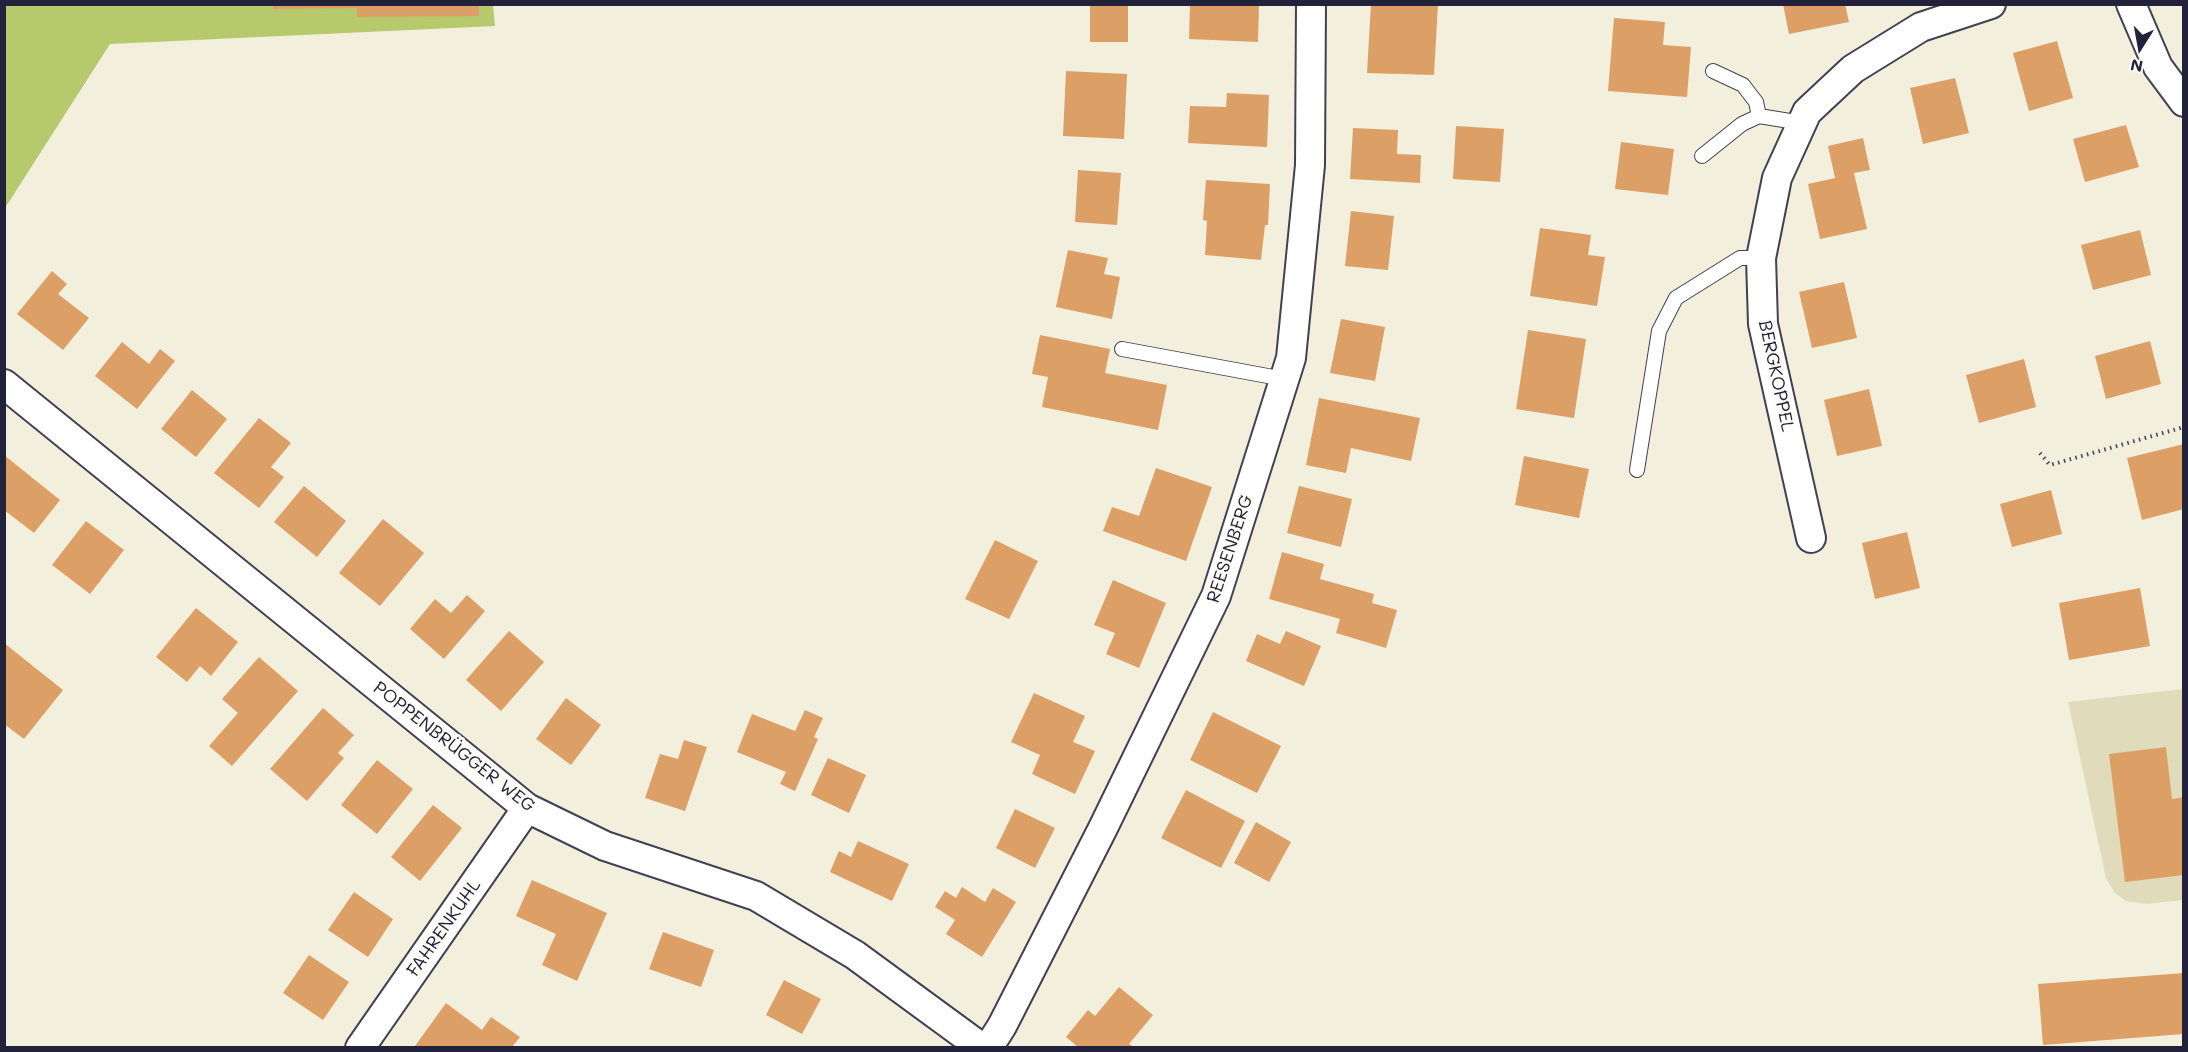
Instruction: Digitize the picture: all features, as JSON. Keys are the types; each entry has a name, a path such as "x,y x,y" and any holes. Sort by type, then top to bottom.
{"street":[{"name":"REESENBERG","path":"987,1047 1002,1026 1092,850 1216,596 1291,358 1310,165 1311,4"},
{"name":"BERGKOPPEL","path":"1811,538 1763,324 1761,258 1777,178 1807,112 1853,69 1921,27 1991,4"},
{"path":"2131,4 2158,66 2184,102"},
{"name":"POPPENBRÜGGER WEG","path":"4,384 527,808 605,846 756,896 855,955 982,1047"},
{"name":"FAHRENKUHL","path":"360,1047 527,808"}],"lane":[{"path":"1713,71 1743,85 1756,102 1759,116"},
{"path":"1702,156 1742,124 1759,116 1802,123"},
{"path":"1637,470 1659,331 1676,298 1740,258 1761,258"},
{"path":"1122,349 1284,379"}],"path":[{"path":"2040,453 2050,465 2184,427"}],"shaded area":[{"path":"2183,689 2183,900 2147,904 2126,901 2114,892 2106,878 2068,702"}],"green space":[{"path":"5,5 493,5 495,26 110,44 5,208"}],"building":[{"path":"273,4 479,4 479,16 357,17 357,8 273,9"},
{"path":"1090,4 1128,4 1128,42 1090,42"},
{"path":"1190,4 1259,4 1258,42 1189,39"},
{"path":"1371,4 1438,4 1434,75 1367,73"},
{"path":"1783,4 1845,4 1849,22 1789,34"},
{"path":"1614,18 1665,22 1663,45 1691,47 1687,97 1608,91"},
{"path":"2057,41 2073,98 2029,111 2013,53"},
{"path":"1066,71 1127,74 1124,139 1063,136"},
{"path":"1955,78 1969,133 1923,144 1910,88"},
{"path":"1227,93 1269,95 1267,147 1188,143 1190,106 1226,107"},
{"path":"2126,125 2139,167 2085,182 2073,139"},
{"path":"1456,126 1504,129 1500,182 1453,179"},
{"path":"1353,128 1398,130 1397,154 1421,155 1420,183 1350,179"},
{"path":"1863,138 1870,170 1854,173 1867,229 1820,239 1808,184 1835,178 1828,146"},
{"path":"1621,142 1674,149 1668,195 1615,189"},
{"path":"1078,170 1121,173 1117,225 1075,222"},
{"path":"1206,180 1270,184 1268,225 1265,225 1261,260 1205,255 1207,221 1203,220"},
{"path":"1351,211 1394,216 1388,270 1345,266"},
{"path":"1540,228 1591,235 1588,255 1605,257 1597,306 1530,296"},
{"path":"2140,230 2151,275 2093,290 2081,245"},
{"path":"1068,250 1108,258 1104,274 1120,277 1112,319 1056,307"},
{"path":"52,271 67,284 58,294 89,318 63,350 17,314"},
{"path":"1844,282 1857,338 1812,348 1799,292"},
{"path":"1341,319 1385,327 1375,381 1330,373"},
{"path":"1528,330 1586,339 1574,418 1516,409"},
{"path":"1040,335 1110,349 1105,373 1167,385 1158,430 1042,407 1048,377 1032,374"},
{"path":"2150,341 2161,384 2106,399 2095,356"},
{"path":"122,342 149,364 160,349 175,361 137,409 95,376"},
{"path":"2024,359 2036,407 1979,423 1966,375"},
{"path":"1869,389 1882,446 1837,456 1824,400"},
{"path":"192,390 227,419 196,457 161,429"},
{"path":"1319,398 1420,418 1411,461 1351,448 1346,473 1306,465"},
{"path":"259,418 291,443 271,467 284,477 259,508 214,473"},
{"path":"2184,444 2184,509 2142,520 2127,458"},
{"path":"4,455 60,500 34,533 4,510"},
{"path":"1524,456 1589,469 1579,518 1515,505"},
{"path":"1156,468 1212,487 1186,561 1103,531 1112,507 1139,516"},
{"path":"304,486 346,521 317,557 274,522"},
{"path":"1299,486 1352,499 1341,547 1287,533"},
{"path":"2051,490 2062,534 2012,547 2000,504"},
{"path":"383,519 424,553 380,606 339,573"},
{"path":"86,521 124,550 90,594 52,565"},
{"path":"1907,532 1920,588 1875,599 1862,543"},
{"path":"995,540 1038,561 1009,619 965,599"},
{"path":"1282,552 1324,564 1320,579 1374,594 1372,603 1397,610 1386,648 1336,633 1340,619 1269,599"},
{"path":"1113,580 1166,603 1139,668 1106,654 1115,633 1094,625"},
{"path":"2140,588 2150,646 2069,660 2059,603"},
{"path":"467,595 485,611 444,659 410,629 435,599 451,613"},
{"path":"196,608 238,642 211,676 200,666 187,682 156,657"},
{"path":"509,631 544,662 501,711 466,680"},
{"path":"1286,631 1321,646 1304,686 1246,661 1257,634 1280,644"},
{"path":"4,643 63,690 24,739 4,724"},
{"path":"259,657 298,691 232,766 209,746 238,713 222,699"},
{"path":"1034,693 1085,716 1073,742 1095,751 1075,794 1032,774 1040,755 1011,742"},
{"path":"566,698 601,725 571,765 536,739"},
{"path":"323,708 354,735 338,753 344,758 307,801 270,769"},
{"path":"805,710 823,718 814,737 818,739 795,791 780,784 786,772 737,752 752,714 795,731"},
{"path":"1213,712 1281,746 1257,793 1190,760"},
{"path":"684,740 707,747 685,811 645,798 660,754 678,759"},
{"path":"2166,747 2172,799 2184,797 2184,875 2125,882 2109,754"},
{"path":"828,758 866,775 849,813 811,795"},
{"path":"377,760 413,789 377,834 341,805"},
{"path":"1186,790 1245,821 1221,868 1161,838"},
{"path":"433,805 462,828 420,881 391,857"},
{"path":"1015,809 1055,828 1035,868 996,848"},
{"path":"1256,822 1291,842 1269,882 1234,863"},
{"path":"858,841 909,864 892,901 830,872 839,851 851,857"},
{"path":"532,880 607,913 577,981 542,965 556,934 516,916"},
{"path":"962,887 985,902 993,888 1016,902 982,957 946,934 955,920 935,907 945,891 956,898"},
{"path":"354,892 393,919 368,957 328,930"},
{"path":"663,932 714,950 701,987 649,969"},
{"path":"309,955 349,982 323,1020 283,993"},
{"path":"2184,973 2184,1034 2043,1045 2038,984"},
{"path":"784,980 821,999 802,1034 766,1015"},
{"path":"1119,987 1153,1015 1129,1044 1134,1047 1078,1047 1066,1037 1088,1010 1095,1016"},
{"path":"446,1003 482,1030 491,1017 520,1037 512,1047 415,1046"}]}
